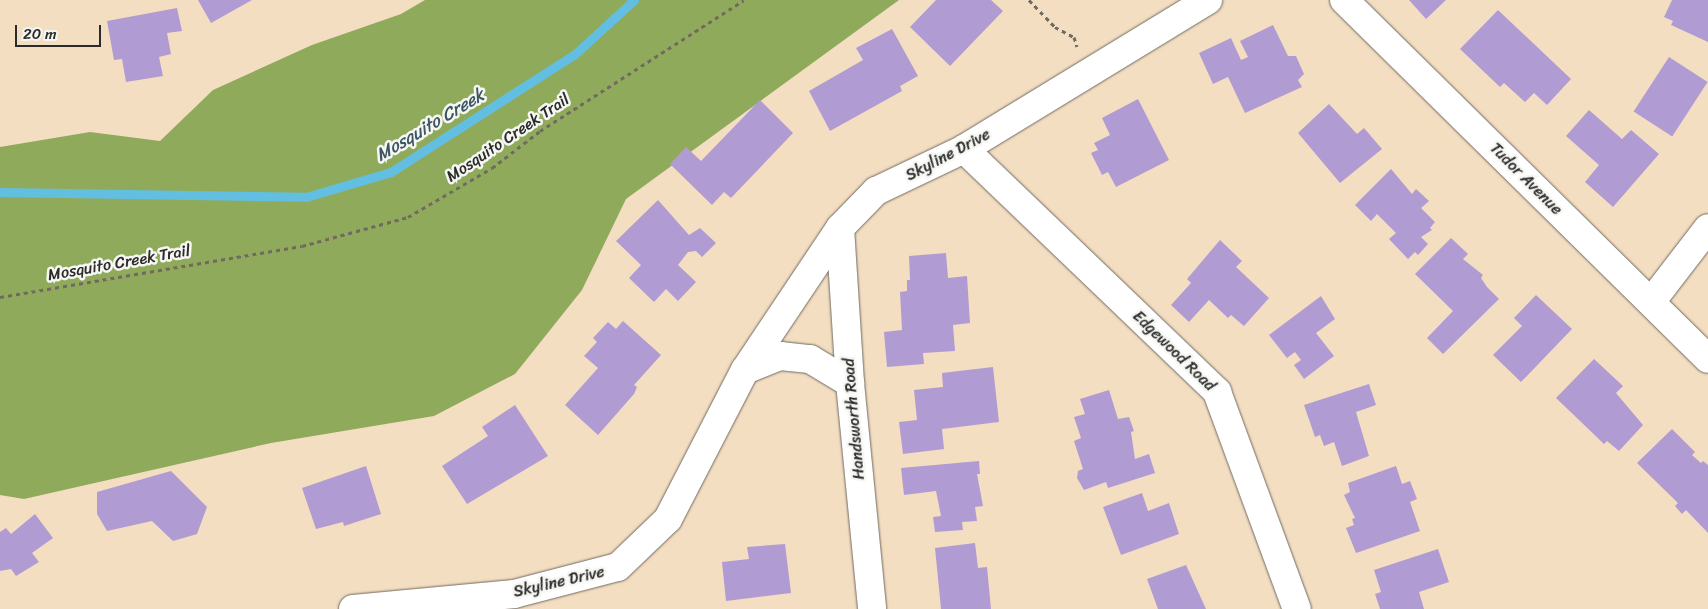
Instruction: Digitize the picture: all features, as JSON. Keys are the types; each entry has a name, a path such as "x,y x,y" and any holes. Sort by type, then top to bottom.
{"street":[{"name":"Skyline Drive","path":"353,609 515,601 618,567 668,519 745,370 840,228 876,191 964,149 1208,0"},
{"name":"Tudor Avenue","path":"1344,0 1708,359"},
{"name":"Edgewood Road","path":"964,149 1217,392 1297,609"},
{"name":"Handsworth Road","path":"840,228 850,383 872,609"},
{"path":"1651,302 1708,228"},
{"path":"745,370 780,356 810,359 850,383"}],"path":[{"name":"Mosquito Creek Trail","path":"0,297 302,246 408,216 492,168 540,131 744,0"},
{"path":"1029,0 1055,27 1074,37 1081,56 1091,71"}],"green space":[{"path":"425,0 899,0 626,199 582,290 515,374 434,416 271,443 24,499 0,495 0,147 90,132 160,141 213,90 312,45 401,14"}],"building":[{"path":"198,0 252,0 211,23"},
{"path":"936,0 991,0 1003,11 950,66 910,27"},
{"path":"1409,0 1446,0 1426,19"},
{"path":"1672,0 1708,0 1708,42 1671,25 1673,21 1664,17"},
{"path":"177,8 182,31 167,33 171,54 159,57 163,76 126,82 122,59 114,60 107,21"},
{"path":"1498,10 1571,79 1547,105 1534,93 1525,102 1504,83 1500,87 1460,49"},
{"path":"1273,25 1288,56 1296,56 1304,74 1298,80 1302,87 1245,113 1228,77 1213,84 1199,53 1231,38 1241,60 1248,57 1240,41"},
{"path":"892,29 918,76 900,86 902,91 830,131 809,91 863,60 856,48"},
{"path":"1669,57 1708,82 1672,137 1634,112"},
{"path":"1138,99 1169,160 1116,187 1108,172 1102,175 1091,153 1098,150 1094,143 1110,135 1102,118"},
{"path":"760,100 793,133 731,198 724,192 712,205 670,164 686,147 701,161"},
{"path":"1329,104 1357,134 1364,128 1382,149 1340,183 1298,133"},
{"path":"1589,110 1622,139 1631,130 1659,154 1613,207 1585,182 1599,165 1566,136"},
{"path":"1391,169 1412,194 1416,189 1429,201 1421,208 1435,222 1430,228 1432,230 1421,237 1428,244 1418,255 1415,252 1408,259 1389,239 1396,233 1377,214 1371,221 1355,205"},
{"path":"658,200 689,235 700,228 716,243 702,257 696,251 688,252 678,265 696,282 678,301 666,289 654,302 629,278 641,265 616,241"},
{"path":"1451,238 1468,254 1463,259 1483,275 1481,278 1487,287 1499,299 1443,354 1427,338 1453,311 1415,274"},
{"path":"1220,240 1242,261 1236,267 1269,298 1244,326 1231,315 1228,318 1209,300 1189,322 1171,305 1191,283 1187,279"},
{"path":"946,253 948,278 967,276 970,323 953,325 955,351 923,353 924,364 887,367 884,332 902,330 900,292 907,291 907,280 910,280 909,256"},
{"path":"1536,295 1572,329 1521,382 1493,355 1522,326 1514,318"},
{"path":"1321,296 1335,319 1316,333 1334,356 1304,379 1294,365 1301,360 1295,352 1287,358 1269,335"},
{"path":"623,321 661,355 634,385 637,387 634,394 598,435 565,405 598,368 584,356 597,342 593,338 608,322 616,329"},
{"path":"1594,359 1623,386 1616,393 1643,425 1619,451 1607,441 1604,444 1556,398"},
{"path":"993,367 999,422 942,429 944,449 903,454 899,422 917,420 914,390 943,387 942,373"},
{"path":"1369,384 1376,405 1356,412 1369,456 1342,466 1334,442 1324,446 1320,435 1315,437 1304,405"},
{"path":"1109,390 1118,419 1129,417 1134,431 1131,432 1135,459 1149,454 1155,473 1108,488 1106,482 1084,490 1077,478 1078,471 1083,469 1074,441 1081,438 1074,417 1085,414 1080,399"},
{"path":"515,405 548,456 467,504 442,466 488,436 482,427"},
{"path":"1672,429 1695,452 1692,455 1701,463 1703,461 1708,465 1708,533 1686,510 1682,514 1675,506 1678,503 1637,463"},
{"path":"979,461 980,474 977,474 983,506 975,507 977,521 962,522 963,530 935,532 933,517 941,516 936,491 904,495 901,468"},
{"path":"366,466 381,514 344,526 343,522 316,529 302,488"},
{"path":"1396,466 1402,484 1410,481 1417,499 1410,502 1420,531 1356,553 1346,528 1354,525 1352,519 1355,518 1344,495 1350,492 1348,483"},
{"path":"171,471 207,507 197,534 173,541 152,521 107,531 97,514 97,492"},
{"path":"1142,493 1148,511 1169,503 1179,534 1121,555 1103,507"},
{"path":"35,514 53,538 32,553 39,562 16,576 11,569 0,571 0,532 6,528 11,534"},
{"path":"975,543 978,568 987,567 991,609 941,609 935,548"},
{"path":"785,544 791,593 726,601 722,562 749,559 747,547"},
{"path":"1438,549 1449,582 1419,592 1424,609 1380,609 1375,594 1381,592 1374,570"},
{"path":"1186,565 1206,609 1158,609 1147,579"}],"waterway":[{"name":"Mosquito Creek","path":"0,192 306,197 391,172 575,54 634,0"}]}
